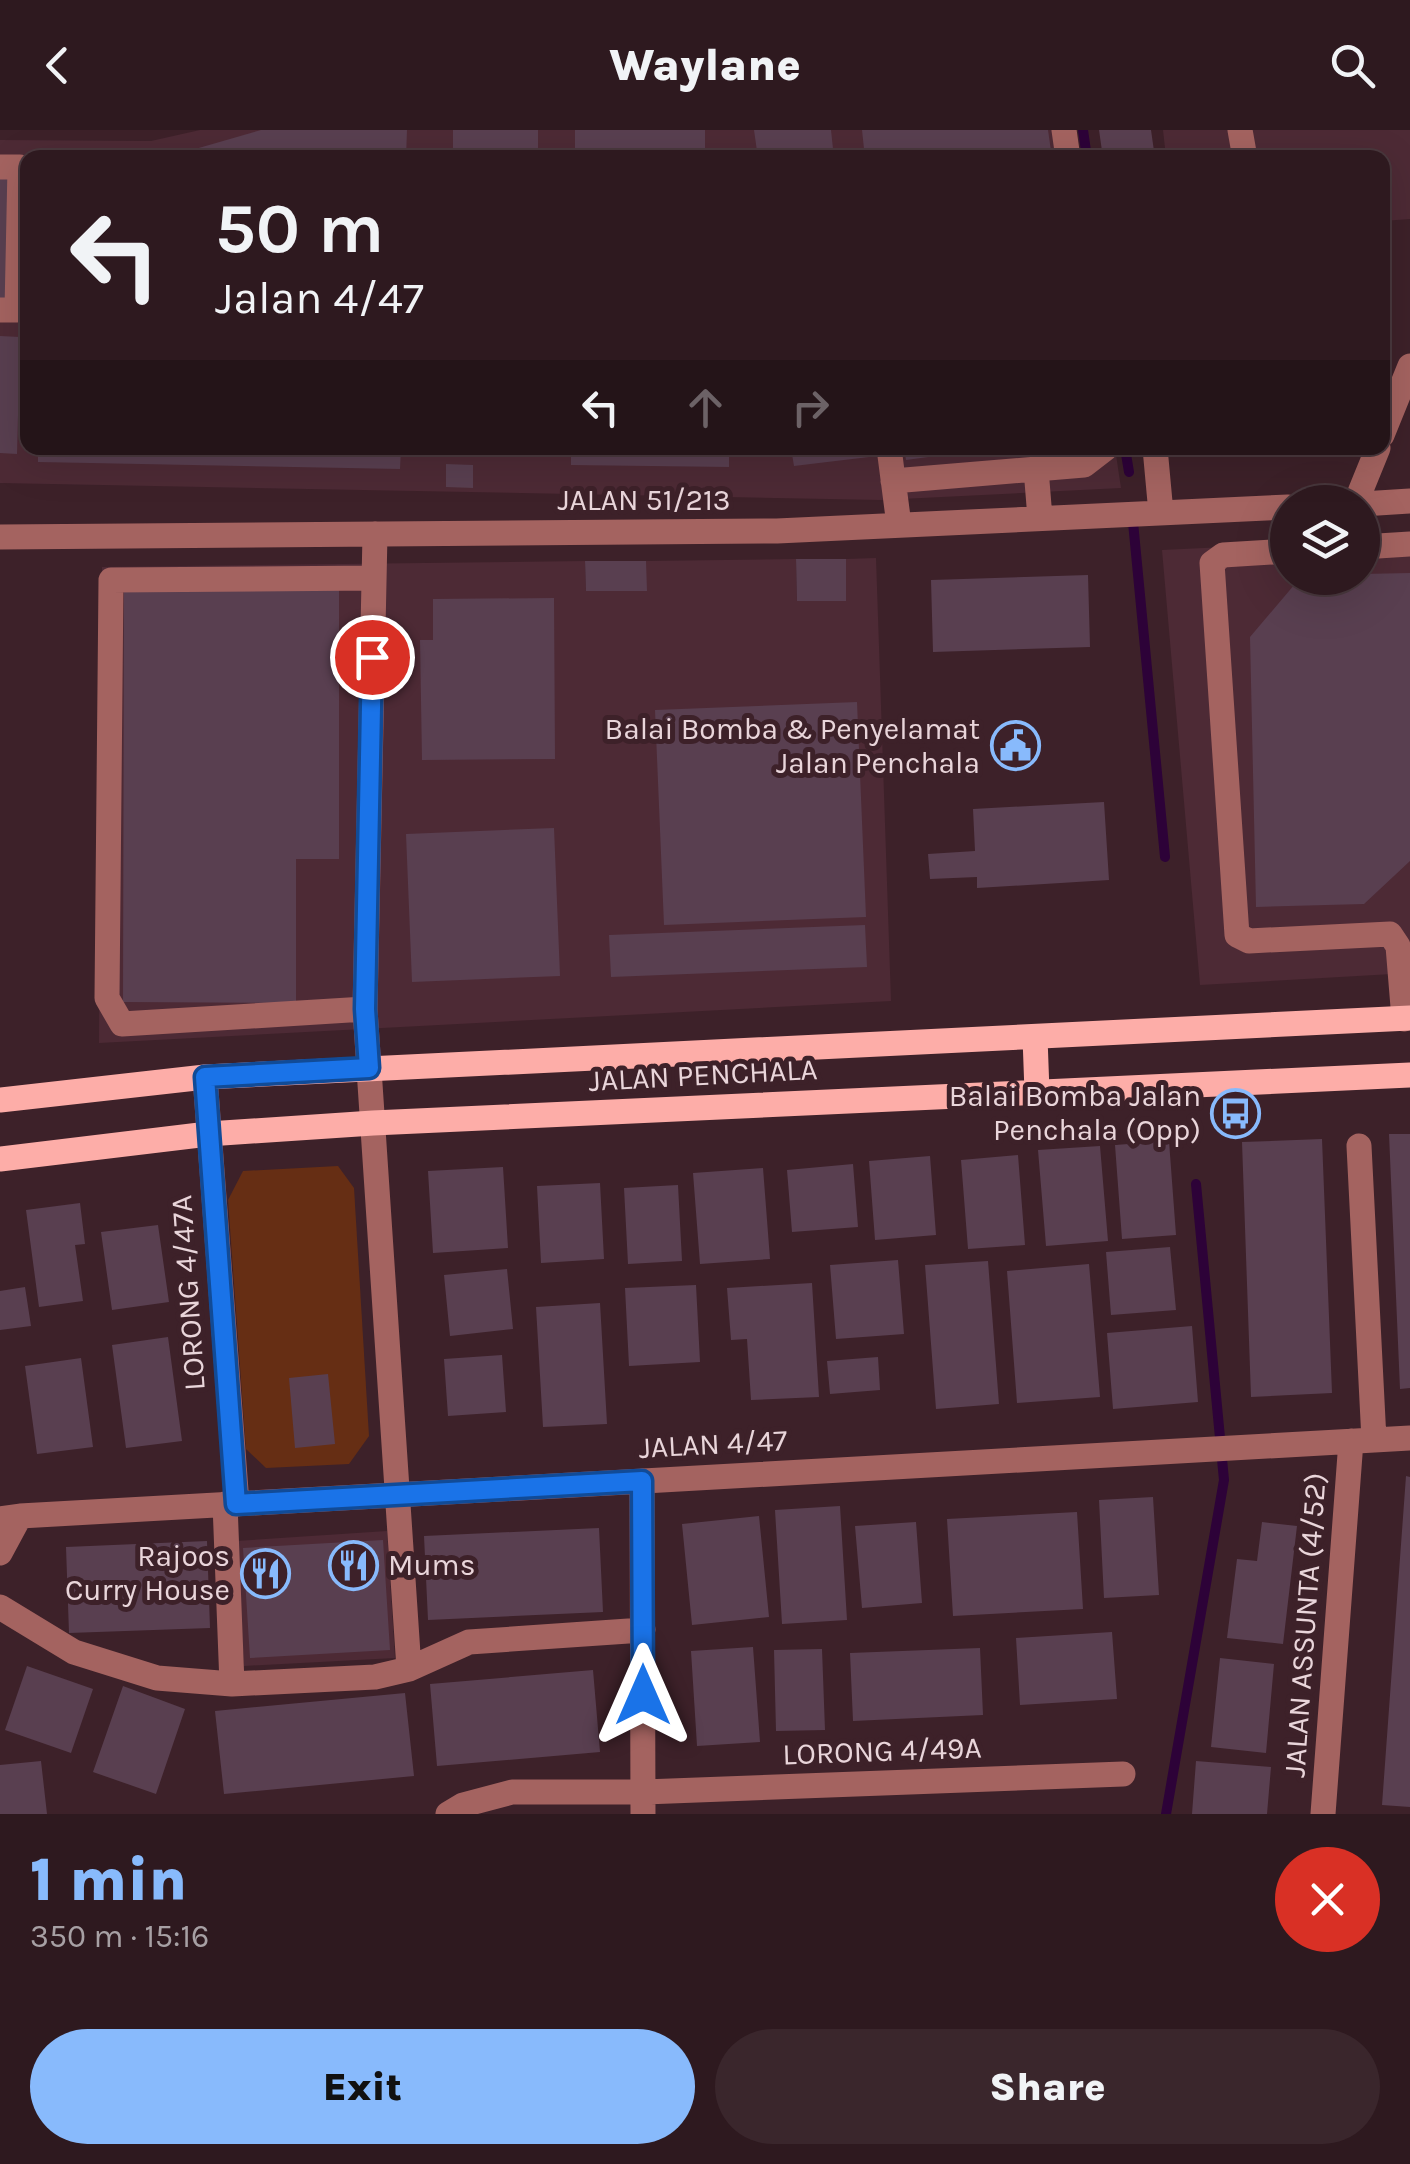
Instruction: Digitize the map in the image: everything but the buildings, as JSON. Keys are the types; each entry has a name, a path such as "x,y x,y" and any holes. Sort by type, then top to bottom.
{"main road":[{"name":"JALAN PENCHALA","path":"0,1100 205,1077 1407,1019"},
{"path":"1035,1037 1037,1092"},
{"name":"JALAN PENCHALA","path":"0,1159 208,1134 373,1123 1410,1075"}],"street":[{"path":"0,166 20,167 17,310 0,310"},
{"path":"1390,415 1410,366"},
{"path":"890,455 899,525"},
{"path":"893,482 1084,466 1097,455"},
{"path":"1156,455 1161,513"},
{"path":"1366,485 1376,455"},
{"path":"1036,469 1040,518"},
{"path":"1380,502 1410,501"},
{"name":"JALAN 51/213","path":"0,537 777,531 1270,508"},
{"path":"375,534 365,1009 410,1670"},
{"path":"1380,546 1410,544"},
{"path":"1270,552 1223,555 1212,563 1237,935 1250,941 1390,934 1398,946 1407,1019"},
{"path":"365,1009 122,1024 107,998 111,580 374,578"},
{"name":"LORONG 4/47A","path":"205,1077 231,1504 232,1684"},
{"name":"JALAN ASSUNTA (4/52)","path":"1323,1814 1362,1441 1358,1146"},
{"name":"JALAN 4/47","path":"10,1517 1410,1438"},
{"path":"642,1481 644,1803"},
{"path":"0,1552 10,1517"},
{"path":"0,1607 74,1652 157,1678 232,1684 374,1676 410,1670 469,1642 643,1630"},
{"name":"LORONG 4/49A","path":"448,1814 463,1805 512,1792 644,1803 1123,1774"}],"shaded area":[{"path":"200,130 1071,130 1074,150 20,150 20,455 1116,455 1121,488 881,500 0,483 0,140 151,141"},
{"path":"1163,130 1410,130 1410,219 1390,220 1390,150 1165,150"},
{"path":"1410,538 1410,973 1200,985 1162,550 1270,545 1270,595 1380,595 1380,539"},
{"path":"876,558 891,1001 99,1043 102,567 585,561 586,591 646,591 646,561 796,559 797,601 845,601 846,559"},
{"path":"338,1166 354,1188 369,1436 349,1464 266,1468 246,1449 228,1200 243,1171"},
{"path":"387,1531 395,1658 244,1666 236,1541"}],"waterway":[{"path":"1083,130 1086,150"},
{"path":"1126,455 1129,472"},
{"path":"1133,522 1165,857"},
{"path":"1166,1814 1224,1480 1196,1184"}],"place":[{"name":"Balai Bomba & Penyelamat Jalan Penchala","path":"1015,746"},
{"name":"Balai Bomba Jalan Penchala (Opp)","path":"1236,1113"},
{"name":"Mums","path":"353,1565"},
{"name":"Rajoos Curry House","path":"265,1573"}],"route":[{"path":"372,657 365,1009 369,1068 205,1077 236,1504 642,1481 643,1695"}]}
